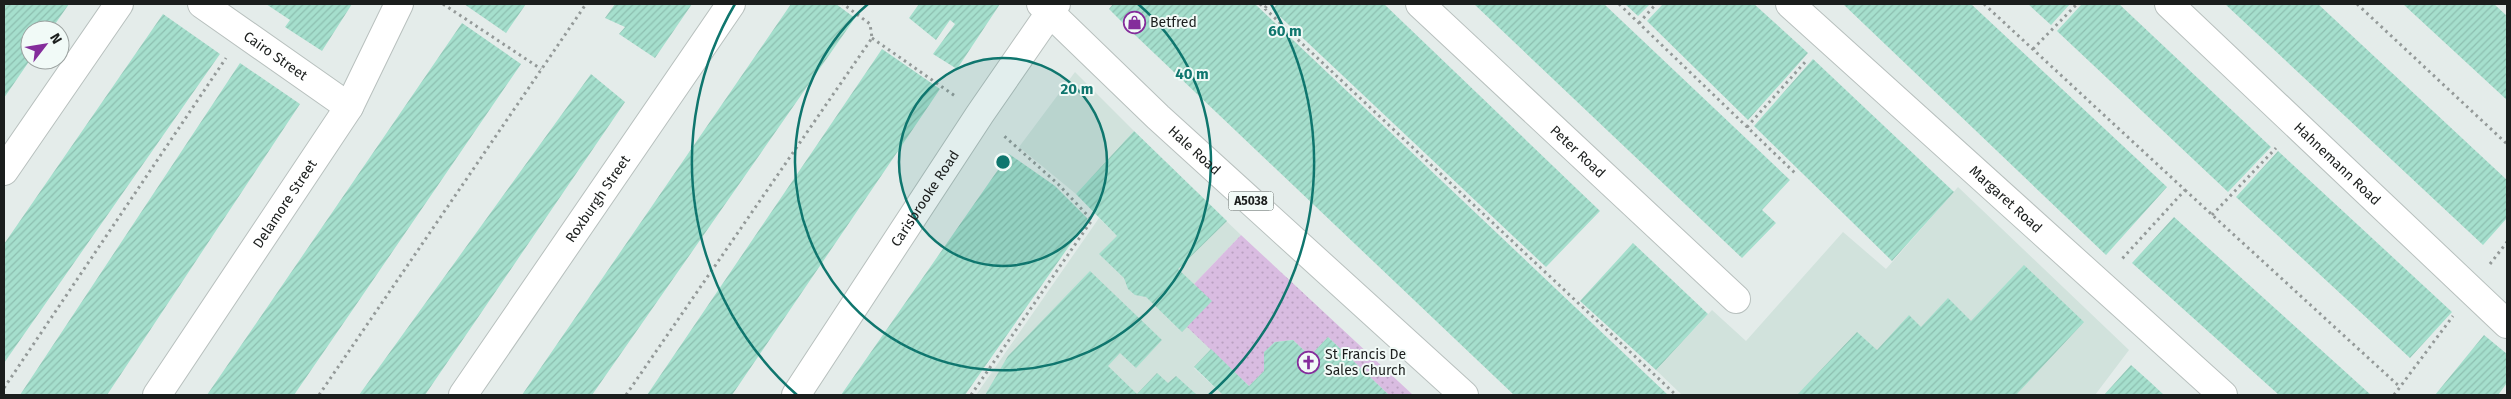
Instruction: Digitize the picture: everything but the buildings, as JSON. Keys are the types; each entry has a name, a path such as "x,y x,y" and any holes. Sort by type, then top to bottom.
{"street":[{"path":"4,171 119,4"},
{"name":"Cairo Street","path":"202,4 349,107"},
{"name":"Delamore Street","path":"157,395 349,107 399,4"},
{"name":"Roxburgh Street","path":"463,395 731,4"},
{"name":"Peter Road","path":"1420,4 1736,299"},
{"name":"Margaret Road","path":"1790,4 2223,395"},
{"name":"Hahnemann Road","path":"2169,4 2507,324"},
{"name":"Carisbrooke Road","path":"796,395 1049,6"},
{"name":"Hale Road","path":"1049,6 1158,117 1464,395"}],"path":[{"path":"443,4 541,69"},
{"path":"319,395 586,4"},
{"path":"626,395 872,38 870,24 843,4"},
{"path":"1260,4 1676,395"},
{"path":"1265,8 1268,4"},
{"path":"1619,4 1795,173"},
{"path":"1639,23 1656,4"},
{"path":"1984,4 2400,387"},
{"path":"2033,49 2077,4"},
{"path":"2357,4 2507,144"},
{"path":"4,388 244,33"},
{"path":"872,38 980,114 1058,184 1092,220 971,395"},
{"path":"1747,127 1827,38"},
{"path":"2212,214 2298,126"},
{"path":"2100,284 2185,190"},
{"path":"2394,395 2458,309 2469,288"}],"shaded area":[{"path":"1075,72 1134,131 1076,194 1019,147"},
{"path":"1178,175 1241,235 1194,284 1212,301 1187,327 1211,349 1194,368 1223,395 976,395 1099,218 1117,236"},
{"path":"1958,187 2129,350 2095,395 1682,395 1656,370 1712,310 1746,341 1843,232 1886,269"},
{"path":"1241,235 1413,395 1389,395 1328,337 1310,356 1293,340 1275,342 1265,352 1264,371 1249,386 1187,327 1211,301 1194,284"}],"place":[{"name":"Betfred","path":"1134,22"},
{"name":"St Francis De Sales Church","path":"1309,362"}]}
